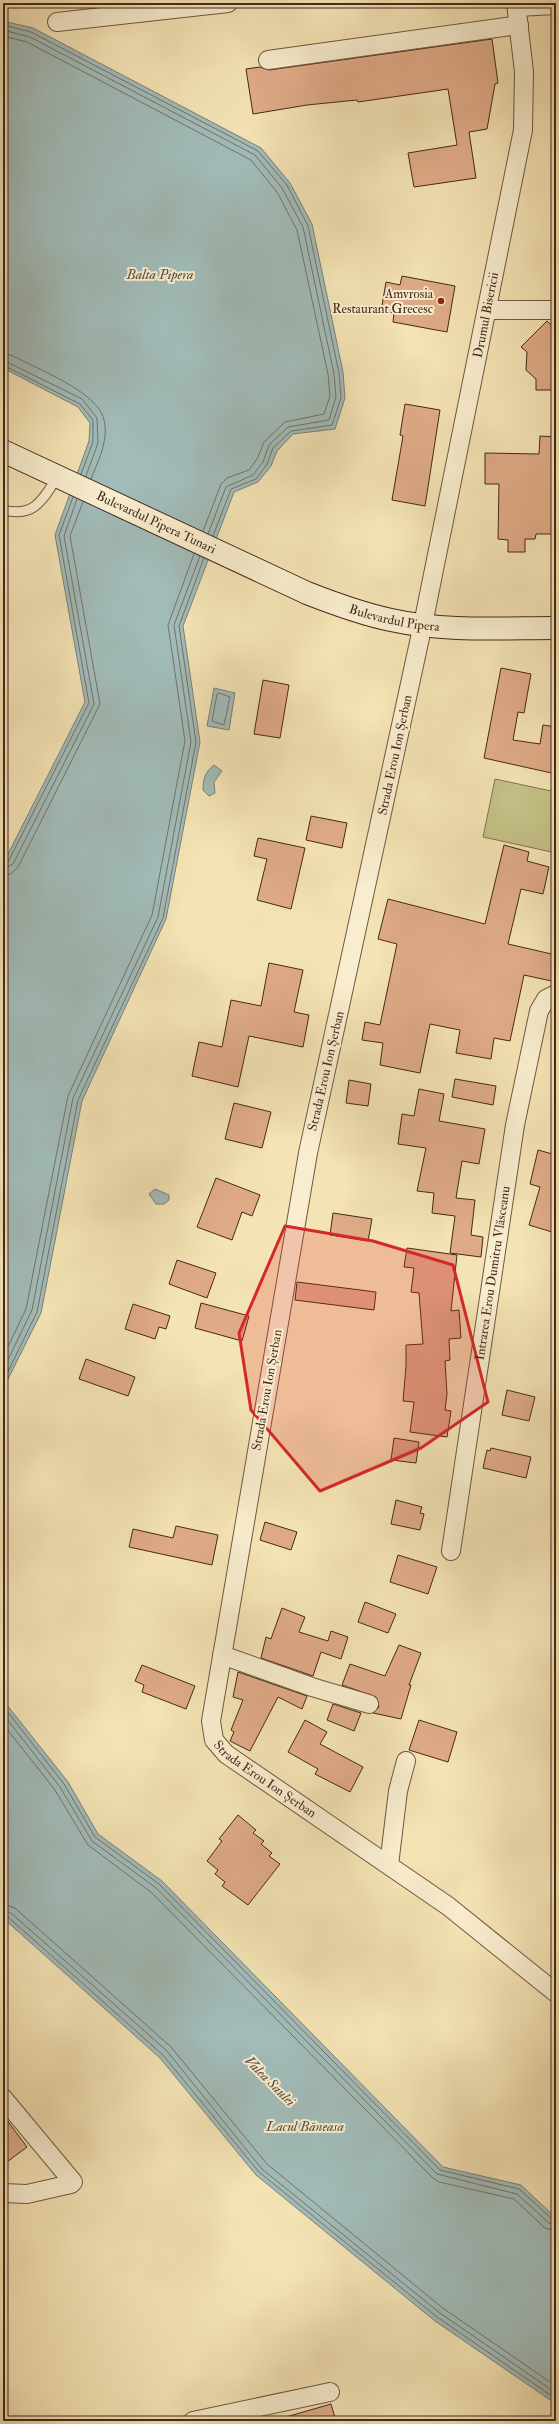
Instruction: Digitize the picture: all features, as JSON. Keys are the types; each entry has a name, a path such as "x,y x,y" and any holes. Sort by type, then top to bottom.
{"main road":[{"path":"3,451 64,479"},
{"name":"Bulevardul Pipera Tunari","path":"64,479 243,562"},
{"name":"Bulevardul Pipera","path":"243,562 307,593 355,611 393,621 454,628 556,628"}],"street":[{"path":"57,22 228,3"},
{"path":"517,5 556,5"},
{"name":"Drumul Bisericii","path":"423,624 523,130 524,72 517,5"},
{"path":"268,60 519,25"},
{"path":"487,310 556,310"},
{"name":"Strada Erou Ion Șerban","path":"423,624 308,1153 211,1721 214,1740 226,1754 448,1906 556,1993"},
{"name":"Intrarea Erou Dumitru Vlăsceanu","path":"451,1551 515,1125 539,1011 551,996"},
{"path":"222,1655 312,1687 369,1704"},
{"path":"389,1865 398,1791 406,1761"},
{"path":"3,2098 73,2182 72,2184 27,2194 3,2193"},
{"path":"193,2421 330,2392"}],"lane":[{"path":"3,510 23,511 34,509 64,479"}],"highlighted area":[{"path":"285,1226 373,1241 453,1265 488,1402 421,1448 320,1491 251,1410 239,1333"}],"shaded area":[{"path":"495,779 556,792 556,853 483,837"}],"water":[{"name":"Balta Pipera","path":"3,21 33,28 261,148 290,183 312,224 343,372 345,398 335,429 293,434 277,451 271,466 258,482 234,492 183,626 200,742 166,919 82,1101 41,1313 3,1389 3,864 85,702 55,535 89,441 90,423 78,407 3,368"},
{"path":"214,688 235,693 229,730 207,726"},
{"path":"214,765 222,771 214,782 215,793 209,796 203,790 203,782 205,776"},
{"path":"155,1189 169,1195 169,1200 164,1204 156,1204 149,1194"},
{"name":"Lacul Băneasa","path":"3,1700 68,1782 98,1834 162,1881 443,2167 521,2185 556,2218 556,2404 435,2321 256,2175 160,2058 3,1918"}],"building":[{"path":"492,39 498,83 495,84 487,129 469,132 476,178 414,187 408,153 457,145 448,89 358,102 357,100 307,105 253,114 246,69 260,67 269,70"},
{"path":"402,276 455,286 447,332 393,322 394,313 381,311 386,282 400,285"},
{"path":"547,321 556,330 556,390 536,390 536,379 526,370 527,352 521,347"},
{"path":"405,404 440,410 425,506 392,500 403,436 400,435"},
{"path":"540,436 556,437 556,534 536,534 535,539 525,539 525,552 508,552 508,540 498,539 499,484 485,484 485,453 539,454"},
{"path":"501,668 531,674 524,713 518,712 513,740 540,744 543,725 556,727 556,774 484,758"},
{"path":"263,680 289,685 280,738 254,734"},
{"path":"311,816 347,823 342,848 306,840"},
{"path":"258,838 305,848 291,909 257,900 267,859 254,856"},
{"path":"504,845 529,852 527,861 549,867 543,894 521,889 508,944 556,955 556,982 524,975 510,1041 494,1038 491,1059 456,1053 460,1030 430,1024 420,1073 380,1065 383,1043 362,1040 365,1022 380,1025 397,944 378,939 388,899 485,924"},
{"path":"269,963 303,970 294,1012 309,1015 303,1047 249,1036 238,1087 192,1076 199,1042 222,1047 231,1000 261,1006"},
{"path":"455,1079 496,1086 493,1105 452,1097"},
{"path":"349,1080 371,1084 368,1106 346,1103"},
{"path":"419,1089 444,1094 439,1121 485,1129 479,1164 462,1161 456,1198 475,1200 471,1235 483,1237 481,1257 450,1253 455,1216 432,1213 434,1193 417,1191 426,1148 398,1144 402,1114 414,1116"},
{"path":"234,1103 271,1112 262,1148 225,1139"},
{"path":"538,1150 556,1155 556,1218 552,1232 529,1225 540,1187 530,1184"},
{"path":"216,1178 260,1195 252,1216 242,1212 232,1240 197,1227"},
{"path":"333,1213 372,1219 368,1241 330,1235"},
{"path":"407,1248 457,1255 451,1311 459,1310 461,1338 449,1339 450,1360 445,1361 447,1394 445,1410 451,1411 447,1437 410,1432 414,1402 403,1401 406,1345 423,1344 419,1293 411,1292 414,1268 404,1267"},
{"path":"177,1260 216,1273 207,1298 169,1284"},
{"path":"297,1282 376,1292 374,1310 295,1300"},
{"path":"201,1303 249,1316 242,1341 195,1328"},
{"path":"133,1304 170,1316 166,1329 159,1327 155,1339 125,1329"},
{"path":"86,1359 135,1377 128,1396 79,1379"},
{"path":"507,1390 535,1397 529,1421 502,1415"},
{"path":"394,1438 419,1442 416,1463 391,1460"},
{"path":"491,1448 531,1457 526,1478 483,1468 487,1450 490,1451"},
{"path":"396,1500 422,1507 420,1513 424,1514 420,1530 391,1524"},
{"path":"265,1522 297,1532 291,1550 260,1540"},
{"path":"176,1526 218,1535 212,1565 129,1547 133,1529 173,1538"},
{"path":"398,1555 437,1567 428,1594 390,1582"},
{"path":"365,1602 396,1614 388,1633 358,1622"},
{"path":"282,1608 305,1617 299,1632 328,1641 331,1631 348,1637 341,1659 321,1652 313,1676 261,1658 266,1637 271,1639"},
{"path":"399,1645 421,1653 409,1685 411,1685 401,1719 373,1713 379,1707 376,1697 342,1685 350,1664 385,1676"},
{"path":"142,1665 195,1686 186,1709 142,1692 144,1685 135,1681"},
{"path":"238,1672 307,1696 302,1709 278,1697 250,1751 230,1741 234,1732 231,1730 243,1700 233,1697"},
{"path":"333,1704 361,1713 354,1731 327,1720"},
{"path":"305,1720 327,1732 320,1744 363,1767 350,1792 315,1774 318,1769 288,1752"},
{"path":"419,1720 457,1732 448,1762 409,1750"},
{"path":"238,1815 256,1830 253,1833 264,1841 261,1844 272,1853 269,1856 280,1864 248,1905 222,1886 225,1882 215,1874 218,1870 207,1861 222,1841 219,1839"},
{"path":"3,2115 27,2147 3,2165"},
{"path":"331,2404 336,2421 286,2421 286,2417"}],"place":[{"name":"Amvrosia Restaurant Grecesc","path":"441,301"}],"water label":[{"name":"Valea Saulei","path":"270,2081"}]}
